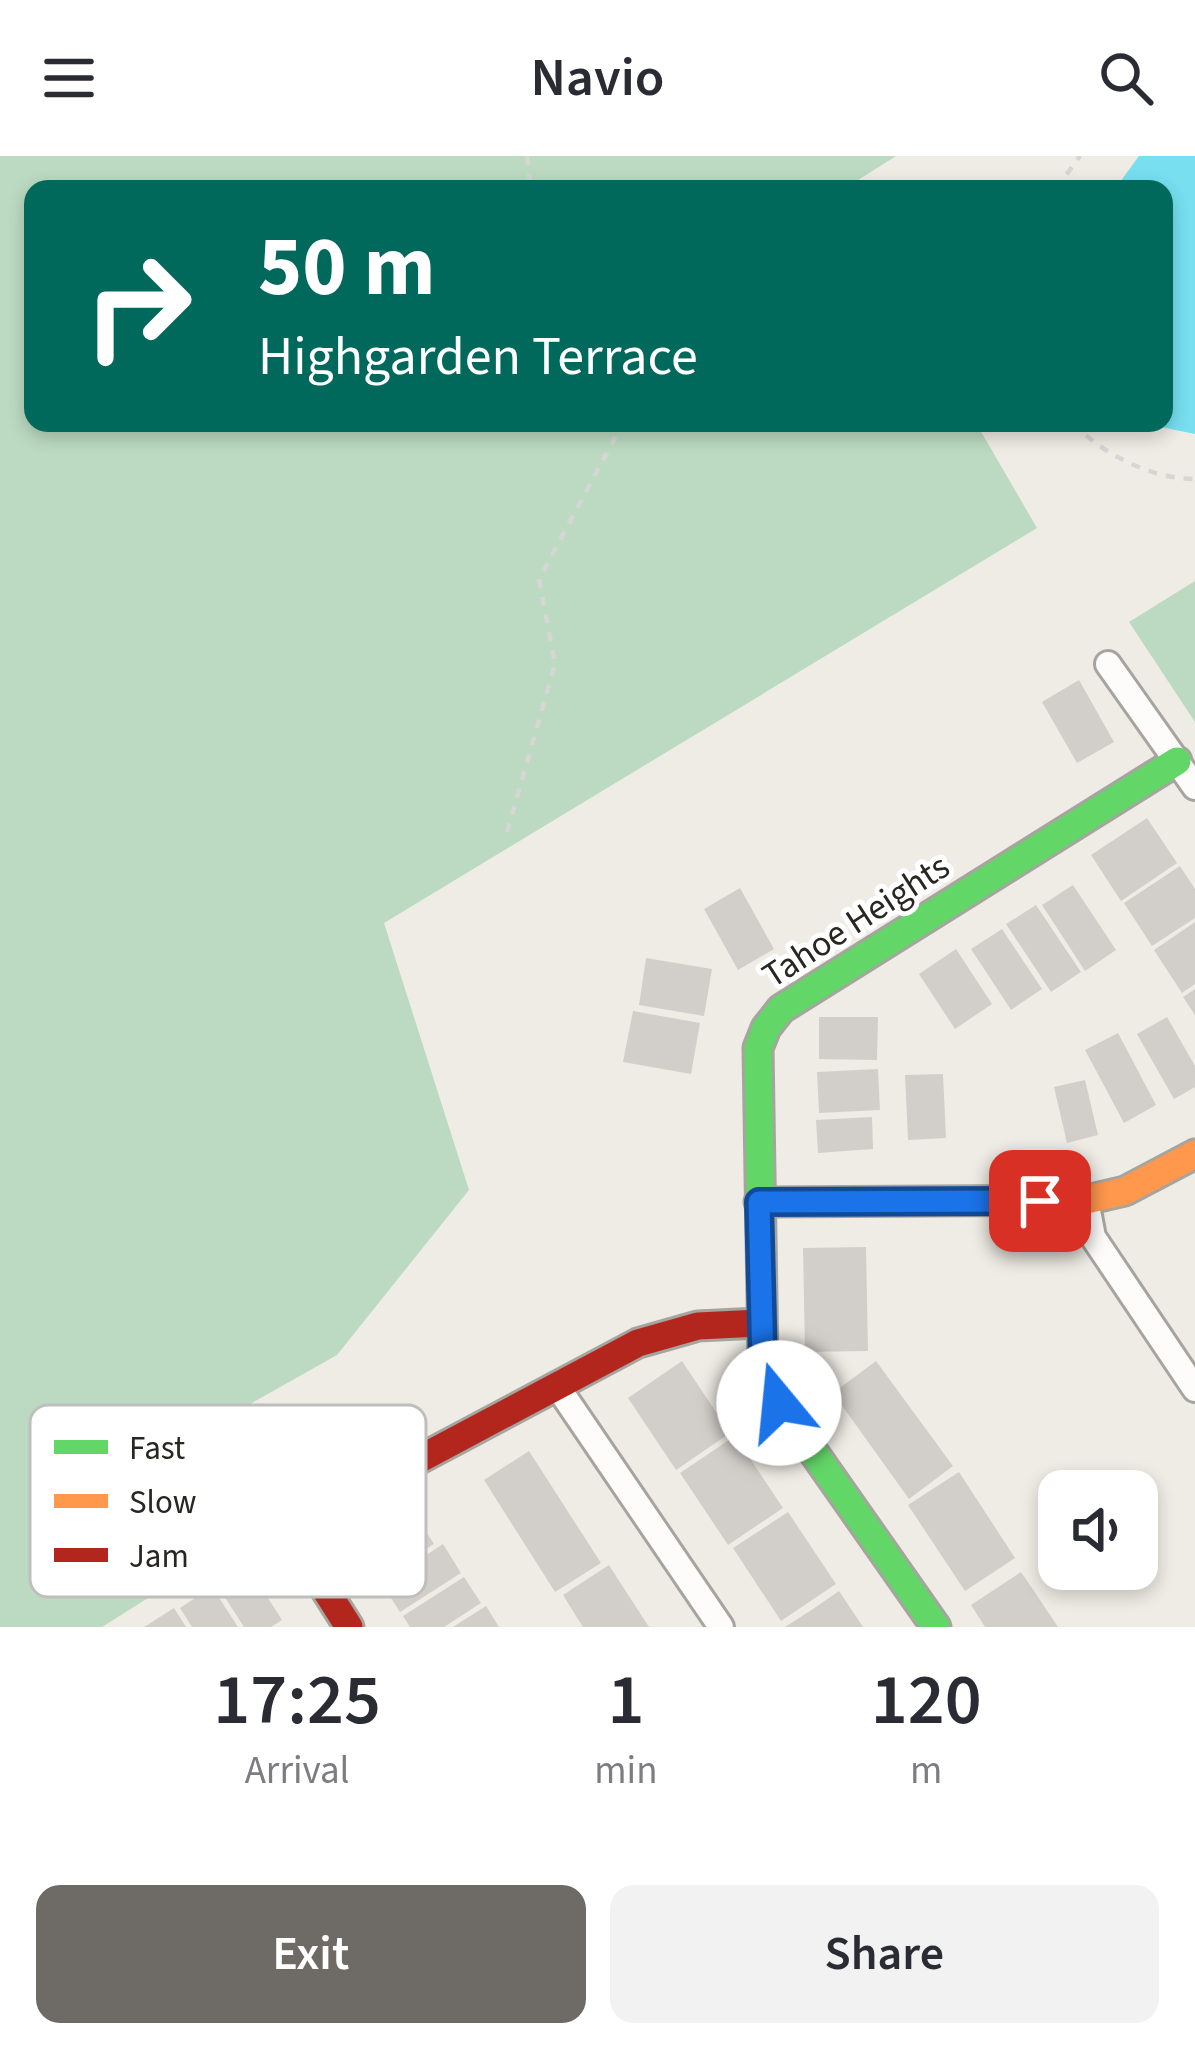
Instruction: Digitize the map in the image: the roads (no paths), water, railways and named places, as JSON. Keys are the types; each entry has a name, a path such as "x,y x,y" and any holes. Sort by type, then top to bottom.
{"street":[{"path":"1108,664 1195,787"},
{"name":"Tahoe Heights","path":"935,1627 779,1403 763,1363 758,1048 781,1009 1177,761"},
{"path":"759,1202 1087,1200 1125,1191 1195,1154"},
{"path":"1087,1200 1093,1237 1195,1389"},
{"path":"426,1456 668,1330 704,1323 759,1323"},
{"path":"557,1386 722,1627"},
{"path":"330,1597 349,1627"}],"water":[{"path":"1139,156 1195,156 1195,434 1173,430 1173,180 1122,180"}]}
